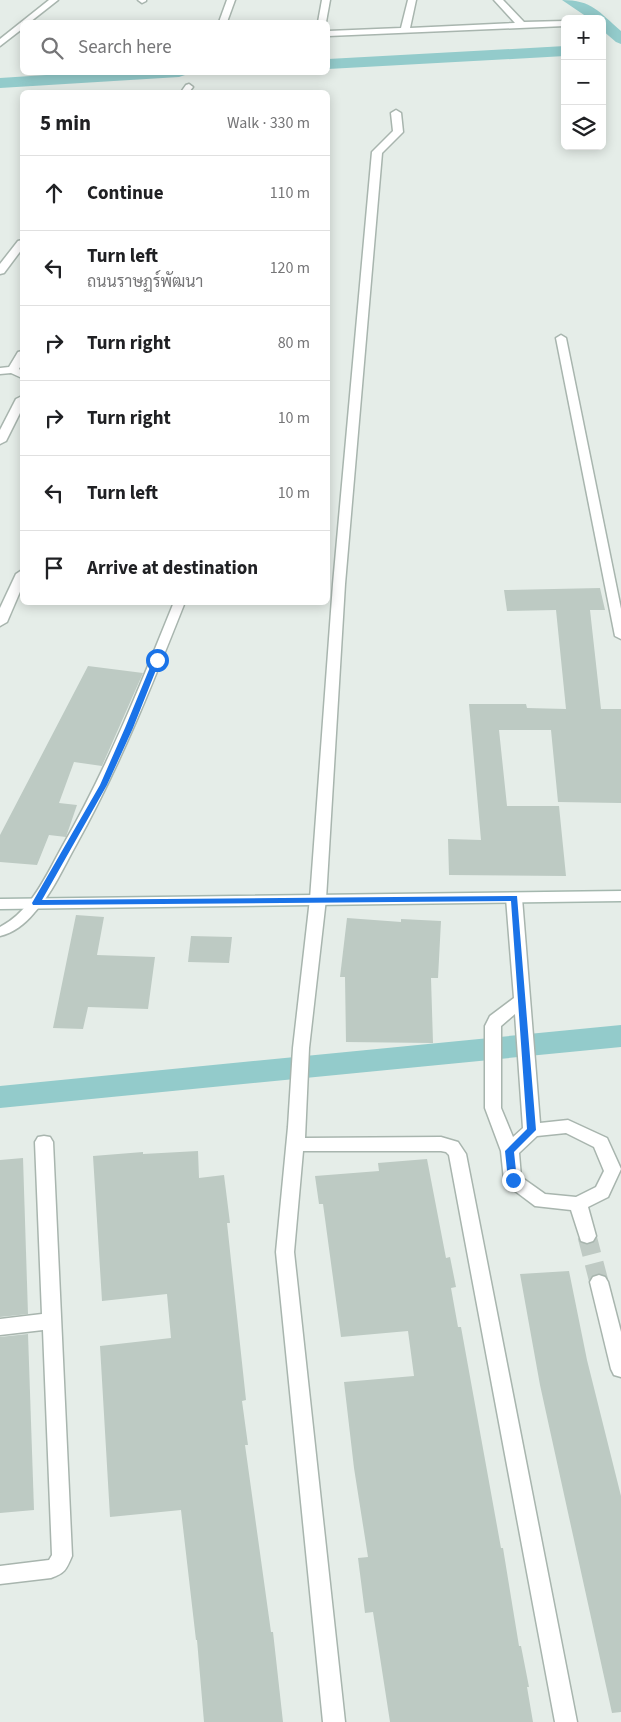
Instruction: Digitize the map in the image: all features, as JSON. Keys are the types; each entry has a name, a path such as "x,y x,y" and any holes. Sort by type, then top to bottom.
{"street":[{"path":"29,20 54,0"},
{"path":"224,20 231,0"},
{"path":"322,20 326,0"},
{"path":"405,30 412,0"},
{"path":"498,0 521,24"},
{"path":"330,34 561,23"},
{"path":"2,38 20,27"},
{"path":"2,38 20,38"},
{"path":"334,1722 286,1252 298,1112 301,1048 318,899 339,584 377,152 398,132 396,113"},
{"path":"0,271 20,246"},
{"path":"0,371 18,372"},
{"path":"0,441 20,403"},
{"path":"0,622 20,578"},
{"path":"0,904 621,896"},
{"path":"514,898 532,1130"},
{"path":"510,1151 532,1130 568,1126 601,1143 617,1171 602,1192 578,1204 541,1201 513,1180 510,1151 493,1108 493,1026 496,1020 522,1000"},
{"path":"0,1575 51,1569 57,1566 62,1556 44,1142"},
{"path":"295,1146 441,1144 452,1147 457,1154 566,1722"},
{"path":"578,1204 587,1236"},
{"path":"599,1282 621,1369"},
{"path":"0,1327 51,1321"}],"lane":[{"path":"562,338 621,636"},
{"path":"0,932 18,924 36,903 104,785 179,605"}],"building":[{"path":"600,588 605,610 590,610 601,709 621,709 621,803 558,802 551,730 499,730 507,806 559,806 566,876 449,875 448,839 481,840 469,704 526,704 527,708 566,709 556,610 507,611 504,590"},
{"path":"88,666 143,673 102,766 74,762 59,803 77,805 66,837 49,835 37,865 0,862 0,835"},
{"path":"76,915 104,917 97,955 155,957 148,1009 88,1007 83,1029 53,1028"},
{"path":"347,918 401,922 401,919 441,921 438,978 431,978 433,1043 346,1042 345,977 340,977"},
{"path":"191,936 232,937 229,963 188,962"},
{"path":"198,1151 199,1178 224,1175 230,1223 227,1223 246,1400 242,1401 248,1445 245,1445 271,1632 273,1632 283,1722 204,1722 197,1640 181,1510 110,1517 100,1346 171,1338 167,1294 102,1301 93,1156 143,1152 143,1154"},
{"path":"23,1158 28,1314 0,1317 0,1160"},
{"path":"427,1159 446,1258 450,1257 456,1287 451,1288 458,1327 461,1327 501,1548 503,1548 519,1646 521,1646 529,1687 527,1687 533,1722 390,1722 373,1612 365,1613 358,1558 368,1557 354,1468 344,1382 414,1376 408,1331 341,1337 323,1204 319,1204 315,1176 379,1171 378,1163"},
{"path":"569,1271 587,1360 621,1496 621,1712 612,1713 540,1385 520,1274"},
{"path":"28,1334 34,1510 0,1513 0,1337"}],"waterway":[{"path":"569,0 595,15"},
{"path":"606,26 621,39"},
{"path":"330,64 561,51"},
{"path":"0,83 130,75"},
{"path":"0,1097 621,1036"}],"tunnel":[{"path":"587,1236 599,1282"}],"route":[{"path":"157,660 104,785 36,903 514,898 532,1130 510,1151 513,1180"}]}
